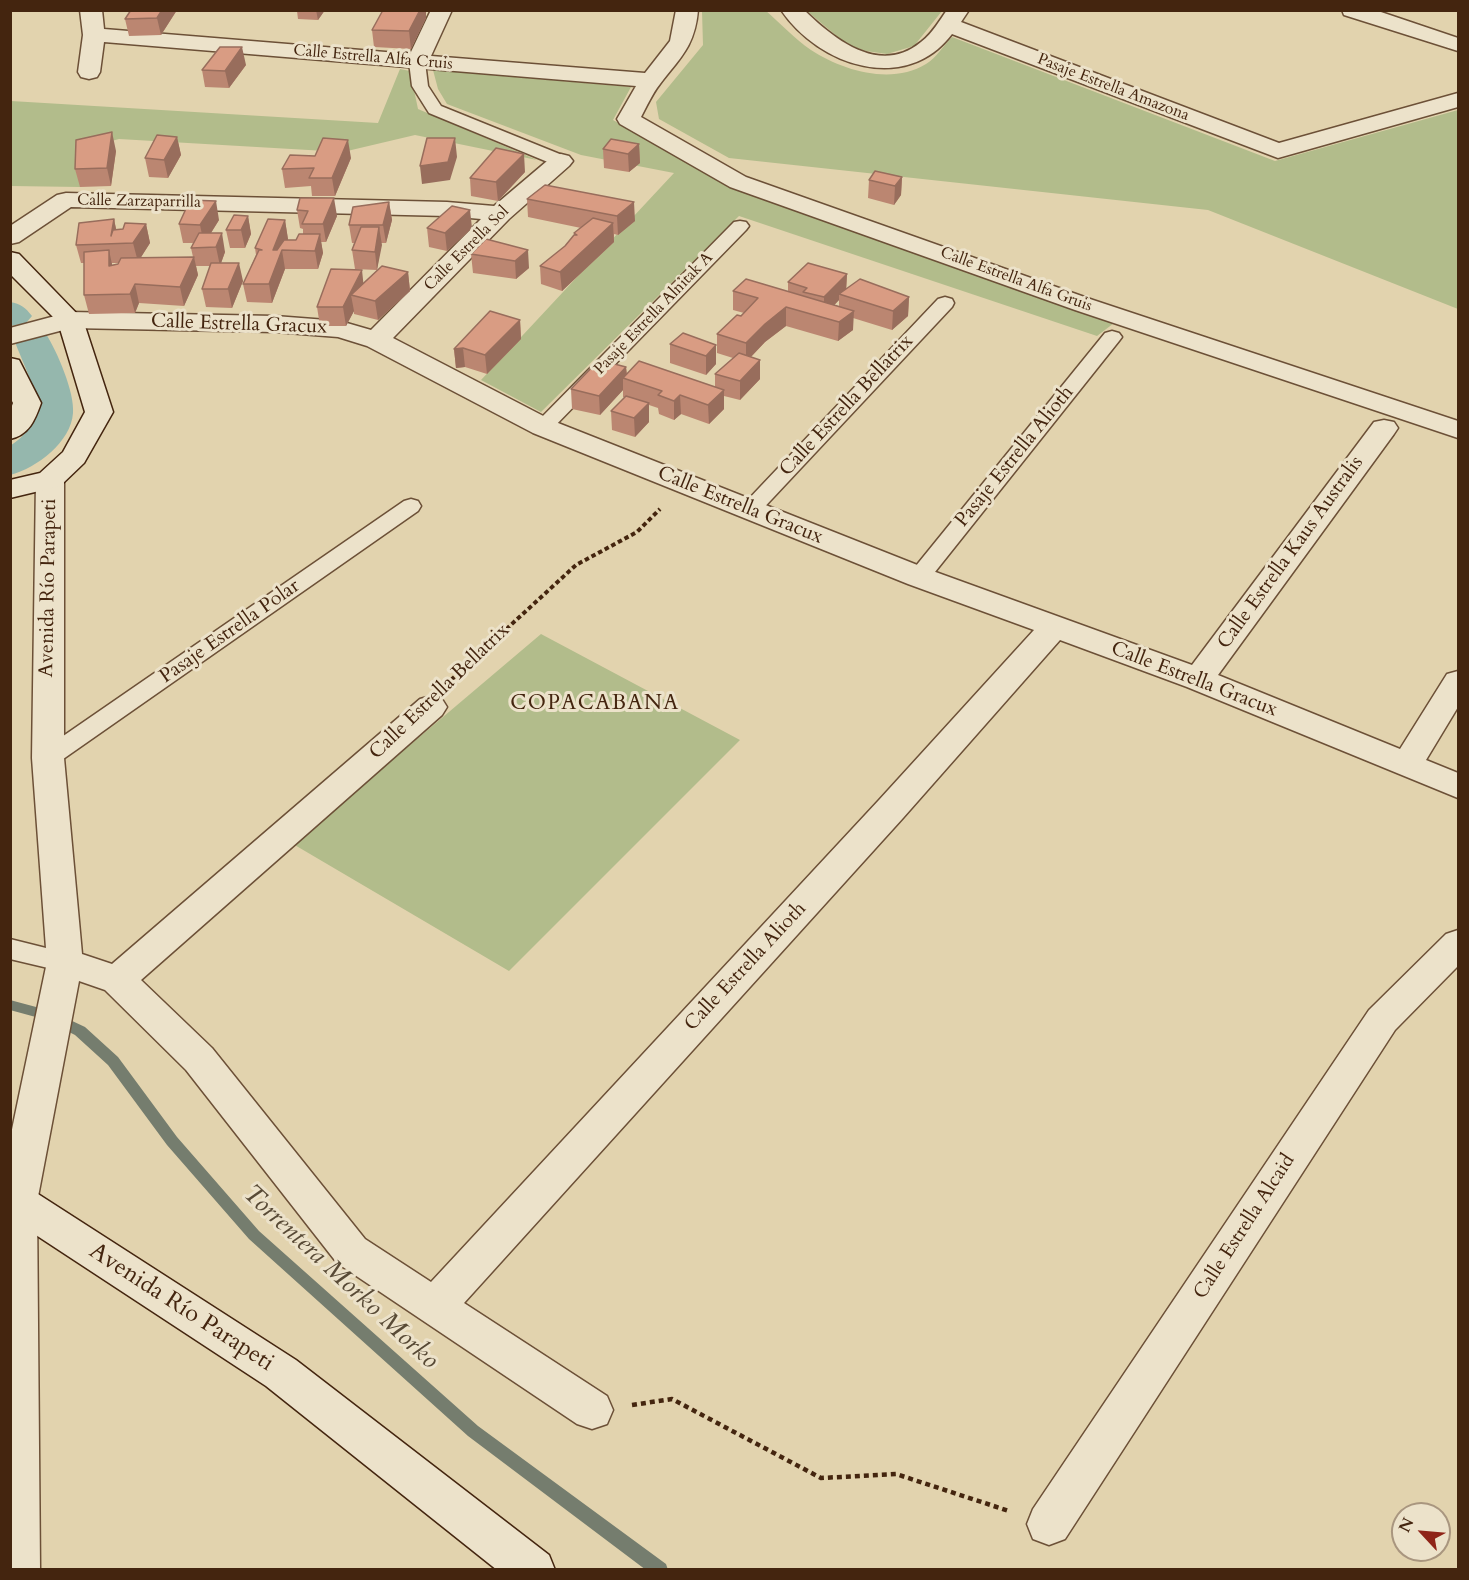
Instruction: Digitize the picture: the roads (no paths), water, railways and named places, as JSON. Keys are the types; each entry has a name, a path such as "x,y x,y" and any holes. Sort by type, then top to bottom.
{"street":[{"path":"89,72 94,35 91,10"},
{"path":"417,62 442,10"},
{"path":"651,80 674,56 686,32 687,10"},
{"name":"Pasaje Estrella Amazona","path":"791,10 823,39 842,52 878,62 898,62 913,57 928,48 953,17 1278,151 1458,99"},
{"path":"1352,10 1458,45"},
{"name":"Calle Estrella Alfa Cruis","path":"94,35 651,80"},
{"name":"Calle Estrella Alfa Gruis","path":"651,80 628,119 738,182 1084,305 1458,430"},
{"name":"Calle Estrella Sol","path":"376,340 500,214 561,161"},
{"name":"Calle Zarzaparrilla","path":"10,237 66,200 447,209 500,214"},
{"name":"Avenida Río Parapeti","path":"10,259 70,320 99,412 74,457 50,480 48,758 65,962 14,1199 281,1373 533,1569"},
{"name":"Calle Estrella Gracux","path":"10,336 70,320 275,324 340,329 376,340 543,427 919,578 1198,679 1458,786"},
{"path":"10,366 27,403 21,420 10,431"},
{"name":"Calle Estrella Kaus Australis","path":"1198,679 1384,428"},
{"path":"10,489 50,480"},
{"name":"Calle Estrella Alioth","path":"435,1306 1054,627"},
{"path":"1407,764 1458,682"},
{"name":"Calle Estrella Bellatrix","path":"118,980 430,707"},
{"name":"Calle Estrella Alcaid","path":"1049,1524 1382,1020 1458,944"},
{"path":"65,962 118,980 199,1059 351,1251 592,1410"},
{"path":"14,1199 15,1506 18,1569"}],"lane":[{"path":"417,62 420,86 435,109 561,161"},
{"name":"Pasaje Estrella Alnitak A","path":"543,427 740,226"},
{"name":"Calle Estrella Bellatrix","path":"750,510 945,303"},
{"name":"Pasaje Estrella Alioth","path":"919,578 1112,337"},
{"name":"Pasaje Estrella Polar","path":"48,758 411,506"},
{"path":"10,949 65,962"}],"waterway":[{"path":"10,312 14,316"},
{"path":"10,463 31,449 45,436 53,424 55,411 53,397 33,342"},
{"name":"Torrentera Morko Morko","path":"10,1005 46,1015 80,1031 113,1061 172,1141 254,1235 473,1431 660,1570"}],"district":[{"name":"COPACABANA","path":"595,704"}]}
